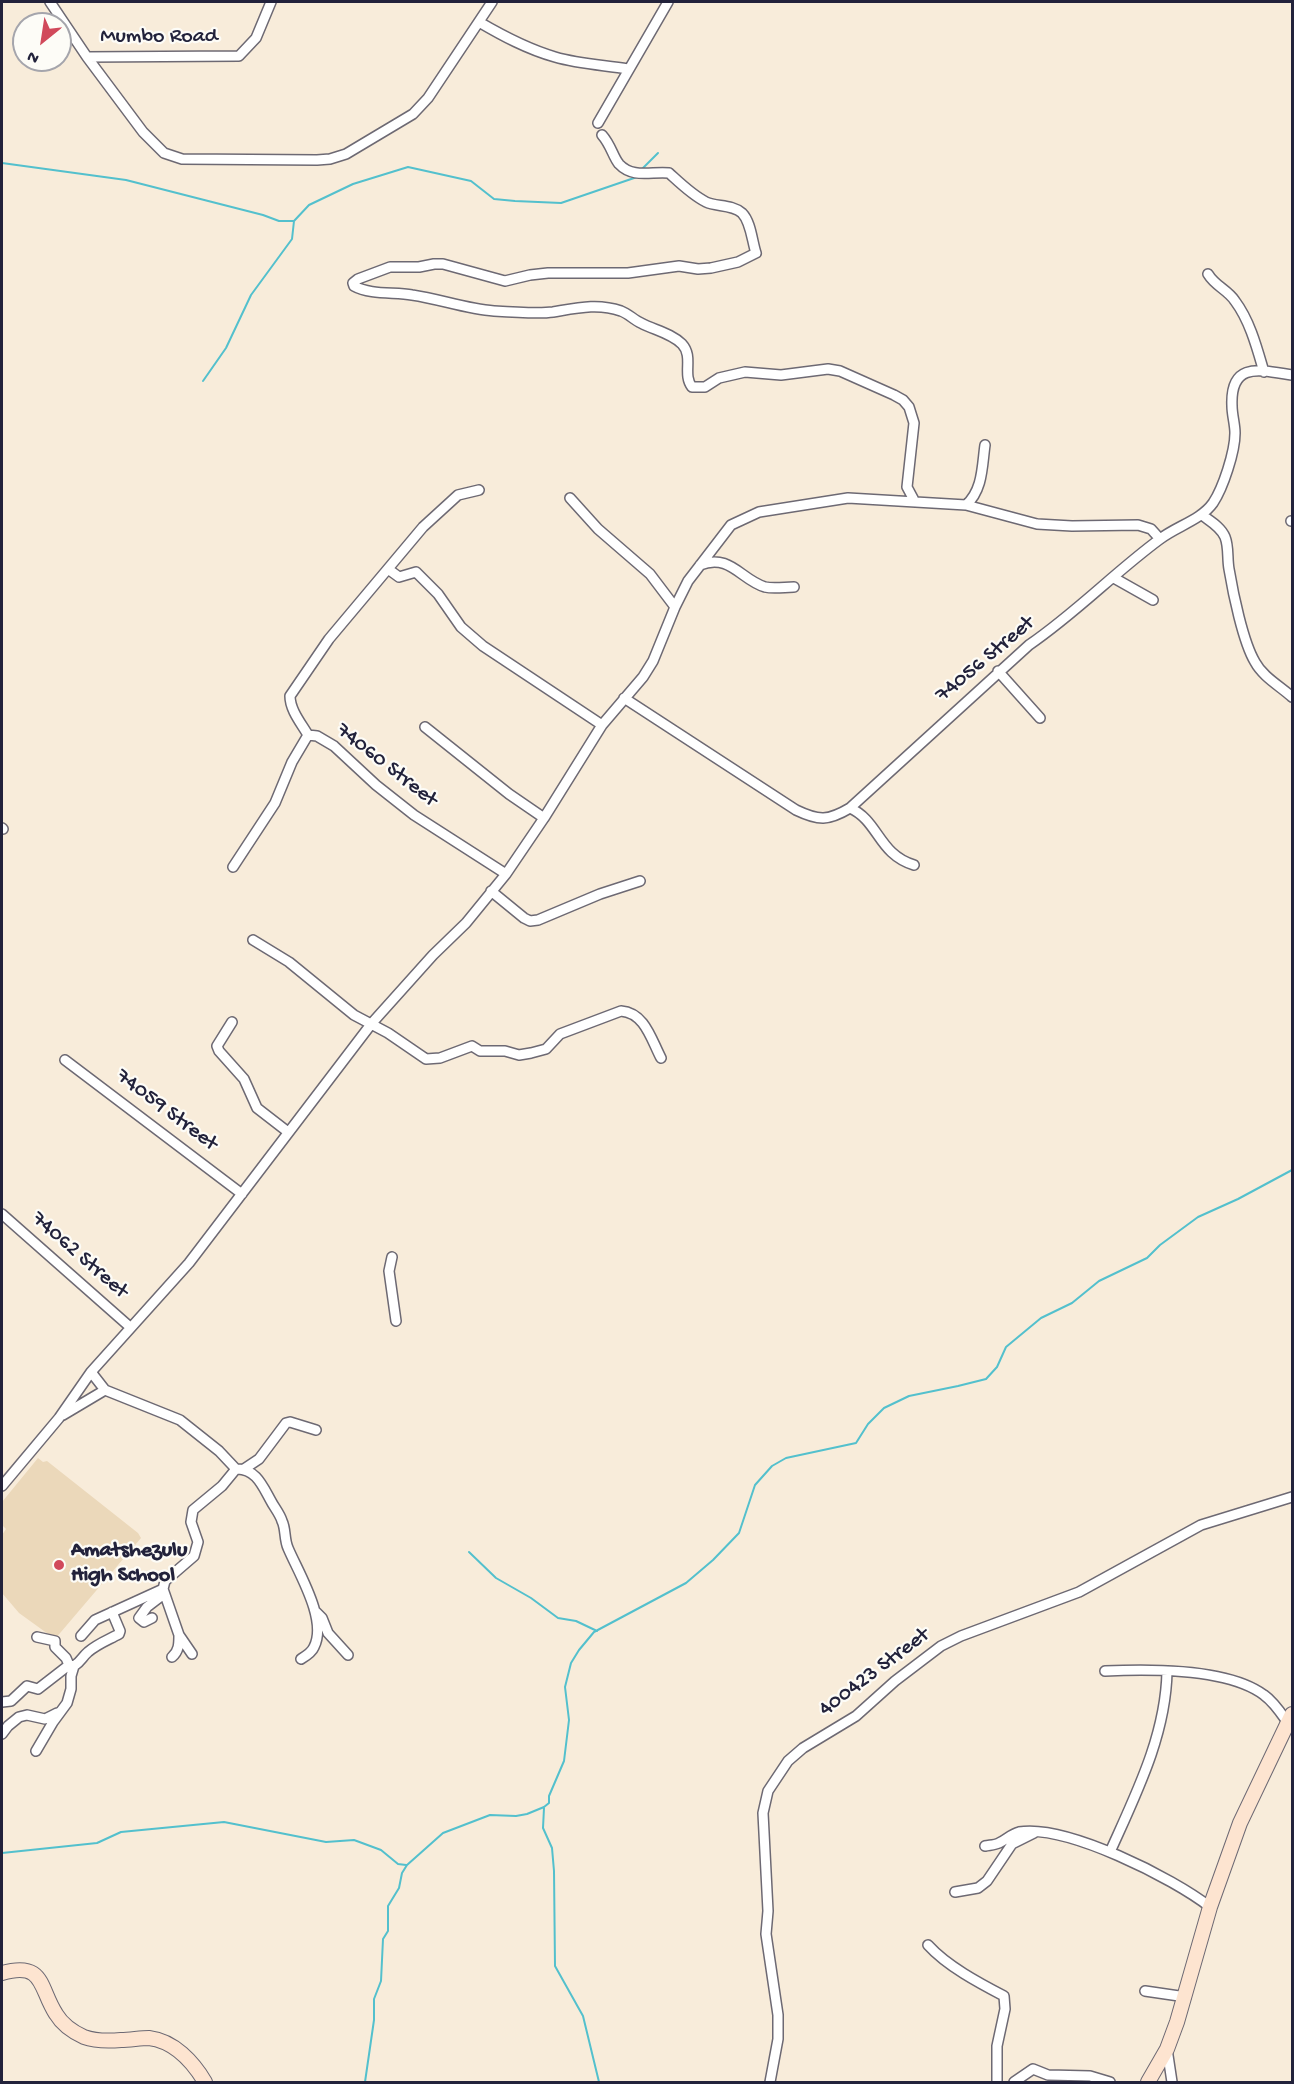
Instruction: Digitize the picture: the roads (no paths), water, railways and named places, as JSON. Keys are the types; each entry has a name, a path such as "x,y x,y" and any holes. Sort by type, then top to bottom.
{"street":[{"path":"50,2 87,57 155,146 164,153 174,158 330,159 359,147 413,114 428,98 492,2"},
{"name":"Mumbo Road","path":"87,57 239,56 256,38 271,2"},
{"path":"598,123 668,2"},
{"path":"478,22 521,45 554,57 628,69"},
{"path":"602,135 613,149 619,164 637,173 669,173 707,202 733,208 742,213 751,231 756,253 738,262 711,268 698,269 679,266 628,273 530,274 505,281 443,264 390,267 358,279 353,283 354,286 363,290 414,295 454,305 490,310 553,312 596,306 622,311 684,346 688,362 687,378 692,387 705,387 719,378 745,372 781,375 828,369 840,371 894,395 909,407 914,423 907,488 915,502"},
{"path":"1208,274 1237,304 1252,334 1264,372"},
{"name":"74056 Street","path":"624,698 809,817 828,818 850,808 998,671 1029,645 1060,624 1161,539 1202,515 1213,503 1221,488 1232,454 1235,433 1231,397 1235,379 1250,372 1293,375"},
{"path":"966,505 977,492 985,445"},
{"path":"308,735 294,712 290,696 329,639 402,549 447,503 458,495 479,490"},
{"path":"570,498 598,529 650,574 675,607"},
{"path":"2,1486 59,1418 91,1372 189,1263 372,1023 433,955 466,923 506,873 544,818 602,725 637,686 653,661 688,581 731,525 759,512 848,498 966,505 1037,524 1145,526 1161,539"},
{"path":"1202,515 1225,535 1228,567 1241,623 1247,645 1256,664 1265,675 1293,697"},
{"path":"700,565 720,562 767,588 794,587"},
{"path":"388,569 399,577 416,572 438,594 461,627 483,646 602,725"},
{"path":"1114,578 1153,600"},
{"path":"998,671 1040,718"},
{"path":"425,727 509,794 544,818"},
{"name":"74060 Street","path":"233,867 275,803 292,762 308,735 317,736 334,746 376,785 414,815 506,873"},
{"path":"850,808 864,816 893,855 903,862 914,865"},
{"path":"491,891 530,921 640,881"},
{"path":"253,940 290,962 354,1015 372,1023 426,1059 440,1059 472,1046 480,1051 505,1051 519,1055 546,1049 560,1034 621,1011 630,1012 640,1018 661,1058"},
{"path":"232,1022 217,1046 219,1051 244,1079 256,1108 288,1132"},
{"name":"74059 Street","path":"65,1060 242,1194"},
{"name":"74062 Street","path":"2,1214 130,1326"},
{"path":"392,1257 389,1271 396,1321"},
{"path":"91,1372 105,1390 180,1420 240,1469 259,1479 282,1520 286,1544 315,1612 317,1640 312,1651 301,1659"},
{"path":"59,1418 105,1390"},
{"path":"192,1654 179,1635 163,1592 165,1581 194,1556 198,1542 191,1522 193,1510 240,1469 259,1459 286,1423 290,1422 316,1430"},
{"name":"400423 Street","path":"770,2082 778,2039 778,2015 766,1934 768,1911 763,1813 768,1791 788,1761 803,1748 856,1716 895,1681 941,1646 961,1636 1079,1592 1201,1525 1293,1497"},
{"path":"81,1636 95,1620 163,1592"},
{"path":"152,1618 144,1622 139,1618 147,1606 163,1592"},
{"path":"2,1702 11,1701 27,1686 38,1689 80,1663 86,1653 102,1642 119,1634 120,1631 112,1612"},
{"path":"315,1612 322,1618 328,1634 348,1655"},
{"path":"172,1657 179,1646 179,1635"},
{"path":"36,1751 62,1711 70,1694 72,1666 55,1647 55,1641 37,1637"},
{"path":"1105,1671 1187,1671 1206,1675 1254,1689 1290,1719 1240,1823 1210,1907 1185,1997 1167,2049 1148,2082"},
{"path":"1110,1852 1155,1744 1165,1702 1167,1671"},
{"path":"2,1734 8,1725 20,1717 27,1715 43,1719 62,1711"},
{"path":"43,1719 45,1735"},
{"path":"986,1846 999,1843 1012,1834 1020,1832 1057,1835 1110,1852 1180,1886 1210,1907"},
{"path":"955,1893 978,1888 987,1881 1012,1844 1036,1832"},
{"path":"928,1945 952,1966 1004,1996 1005,2009 997,2046 997,2082"},
{"path":"2,1973 21,1970 37,1976 44,1986 55,2013 65,2026 86,2037 111,2041 148,2038 160,2041 184,2055 206,2082"},
{"path":"1145,1991 1185,1997"},
{"path":"1167,2049 1172,2082"},
{"path":"1014,2082 1033,2069 1048,2075 1090,2076 1110,2082"}],"waterway":[{"path":"641,170 658,153"},
{"path":"2,163 126,180 279,221 294,221 309,205 353,184 408,167 471,181 494,199 515,201 561,203 637,177"},
{"path":"203,381 226,348 251,295 292,239 294,221"},
{"path":"365,2082 374,2020 374,1999 381,1981 383,1939 388,1931 388,1906 399,1888 402,1873 407,1865 443,1833 490,1815 527,1814 549,1803 549,1796 564,1761 569,1720 565,1687 571,1663 594,1632 686,1583 713,1560 739,1533 755,1485 772,1466 786,1458 856,1443 868,1424 884,1408 909,1396 986,1379 997,1367 1006,1347 1041,1318 1072,1303 1099,1281 1147,1258 1160,1245 1198,1217 1292,1170"},
{"path":"469,1552 496,1578 531,1598 558,1618 576,1621 597,1631"},
{"path":"544,1808 543,1828 552,1848 554,1871 555,1966 583,2016 599,2082"},
{"path":"2,1853 97,1843 121,1832 224,1822 326,1842 354,1840 381,1850 398,1864 406,1865"}],"place":[{"name":"Amatshezulu High School","path":"59,1565"}]}
